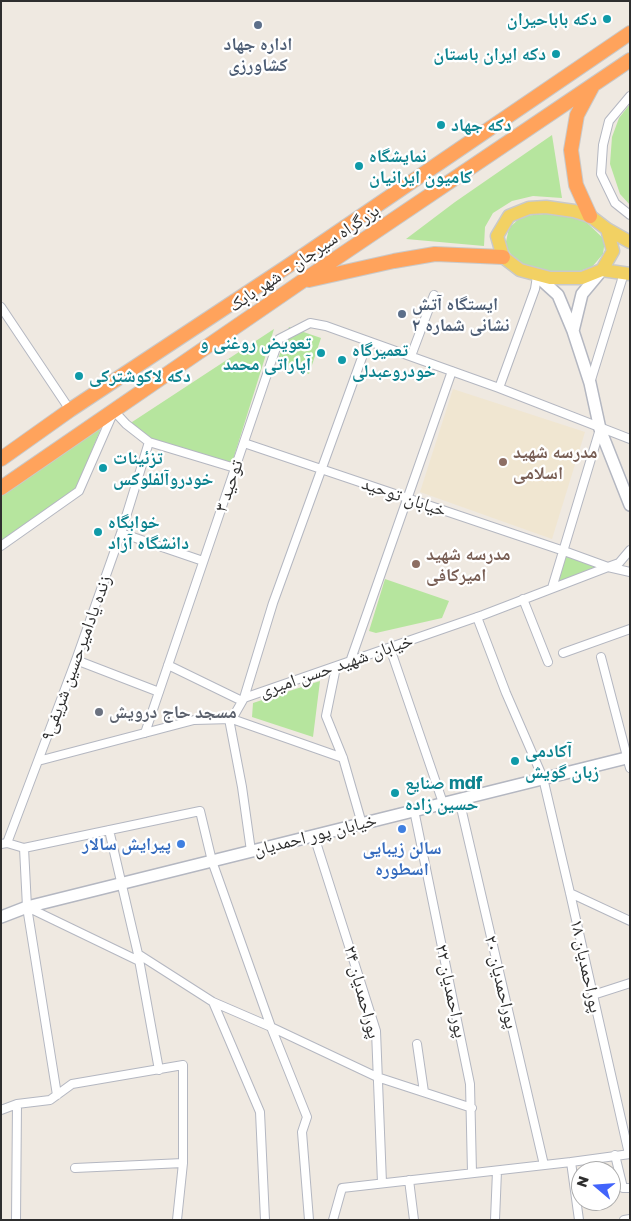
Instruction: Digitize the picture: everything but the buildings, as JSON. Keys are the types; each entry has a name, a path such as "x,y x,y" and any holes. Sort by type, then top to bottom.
{"highway":[{"name":"بزرگراه سیرجان - شهر بابک","path":"1,459 70,410 288,266 630,33"},
{"name":"بزرگراه سیرجان - شهر بابک","path":"1,488 301,282 630,60"},
{"path":"590,216 576,185 571,150 577,115 593,84"},
{"path":"301,282 394,261 435,254 503,257"}],"main road":[{"path":"627,274 602,270 582,278 565,279 537,276 520,270 503,257 497,236 509,216 529,208 546,207 574,211 590,216 607,229 630,242"},
{"path":"602,270 613,251 607,229"}],"street":[{"path":"630,96 609,121 603,145 601,174 615,203 630,215"},
{"path":"573,331 582,294 602,270"},
{"path":"590,383 627,274"},
{"path":"537,276 558,296 573,331 590,383 600,429 630,505"},
{"path":"499,388 535,289 537,276"},
{"path":"411,356 434,296"},
{"path":"1,307 70,410"},
{"name":"توحید ۳","path":"145,733 279,339 310,323 326,326 368,341"},
{"path":"168,665 243,700 273,603 368,341 499,388 600,429 630,439"},
{"path":"350,662 452,371"},
{"path":"1,546 79,491 114,411 126,424 149,442 235,468"},
{"path":"552,588 600,429"},
{"name":"زنده یادامیرحسین شریفی۹","path":"4,844 76,660 121,533 149,442"},
{"name":"خیابان توحید","path":"244,443 608,567 630,572"},
{"path":"121,533 204,561"},
{"name":"خیابان شهید حسن امیری","path":"230,718 243,700 477,617 608,567 618,563 630,550"},
{"path":"523,599 548,662"},
{"name":"پوراحمدیان ۱۸","path":"477,617 506,693 543,778 629,1154"},
{"path":"563,653 630,630"},
{"path":"390,648 443,803"},
{"path":"601,657 629,760"},
{"path":"76,660 159,692"},
{"path":"336,667 326,716 342,758 362,824"},
{"path":"38,761 194,720 230,718 342,758"},
{"path":"230,718 251,851"},
{"name":"خیابان پور احمدیان","path":"1,917 27,908 414,810 543,778 629,760"},
{"name":"پوراحمدیان ۲۰","path":"459,799 544,1166"},
{"name":"پوراحمدیان ۲۲","path":"414,810 470,1084 472,1173"},
{"path":"4,844 24,848 200,811 212,861 271,1027 307,1117 302,1132 309,1220"},
{"path":"109,830 139,958 159,1070"},
{"name":"پوراحمدیان ۲۴","path":"314,836 376,1031 382,1183"},
{"path":"24,848 27,908 57,1096"},
{"path":"570,893 630,922"},
{"path":"27,908 139,958 214,1002 377,1077 472,1108"},
{"path":"592,995 630,983"},
{"path":"214,1002 260,1112 265,1220"},
{"path":"417,1044 424,1092"},
{"path":"1,1110 17,1104 50,1100 72,1084 183,1065 183,1163 177,1220"},
{"path":"16,1220 17,1104"},
{"path":"577,1161 629,1154"},
{"path":"614,1155 623,1188 630,1188"},
{"path":"334,1220 342,1188 571,1162"},
{"path":"74,1168 183,1163"},
{"path":"495,1220 497,1171"},
{"path":"409,1180 414,1220"},
{"path":"624,1220 630,1219"}],"shaded area":[{"name":"مدرسه شهید اسلامی","path":"453,389 585,432 552,539 420,492"}],"green space":[{"path":"630,104 630,205 620,194 610,164 612,137 619,118"},
{"path":"552,135 562,198 533,196 512,201 493,213 485,227 484,246 406,239 455,202"},
{"path":"555,213 583,219 605,240 603,254 592,267 565,276 531,269 514,258 505,246 509,228 522,216"},
{"path":"289,327 321,338 309,374 277,362"},
{"path":"274,329 232,463 148,439 129,424"},
{"path":"103,423 76,490 1,542 1,494"},
{"path":"565,552 605,567 554,586"},
{"path":"385,579 449,601 442,618 376,633 369,631"},
{"path":"320,681 313,737 252,717 253,703"}],"place":[{"name":"دکه باباحیران","path":"607,19"},
{"name":"اداره جهاد کشاورزی","path":"258,25"},
{"name":"دکه ایران باستان","path":"556,54"},
{"name":"دکه جهاد","path":"441,125"},
{"name":"نمایشگاه کامیون ایرانیان","path":"359,166"},
{"name":"ایستگاه آتش نشانی شماره ۲","path":"402,314"},
{"name":"تعویض روغنی و آپاراتی محمد","path":"321,353"},
{"name":"تعمیرگاه خودروعبدلی","path":"342,360"},
{"name":"دکه لاکوشترکی","path":"79,376"},
{"name":"مدرسه شهید اسلامی","path":"503,462"},
{"name":"تزئینات خودروآلفلوکس","path":"103,468"},
{"name":"خوابگاه دانشگاه آزاد","path":"98,532"},
{"name":"مدرسه شهید امیرکافی","path":"416,564"},
{"name":"مسجد حاج درویش","path":"99,712"},
{"name":"آکادمی زبان گویش","path":"515,761"},
{"name":"صنایع mdf حسین زاده","path":"395,793"},
{"name":"سالن زیبایی اسطوره","path":"402,829"},
{"name":"پیرایش سالار","path":"181,844"}]}
